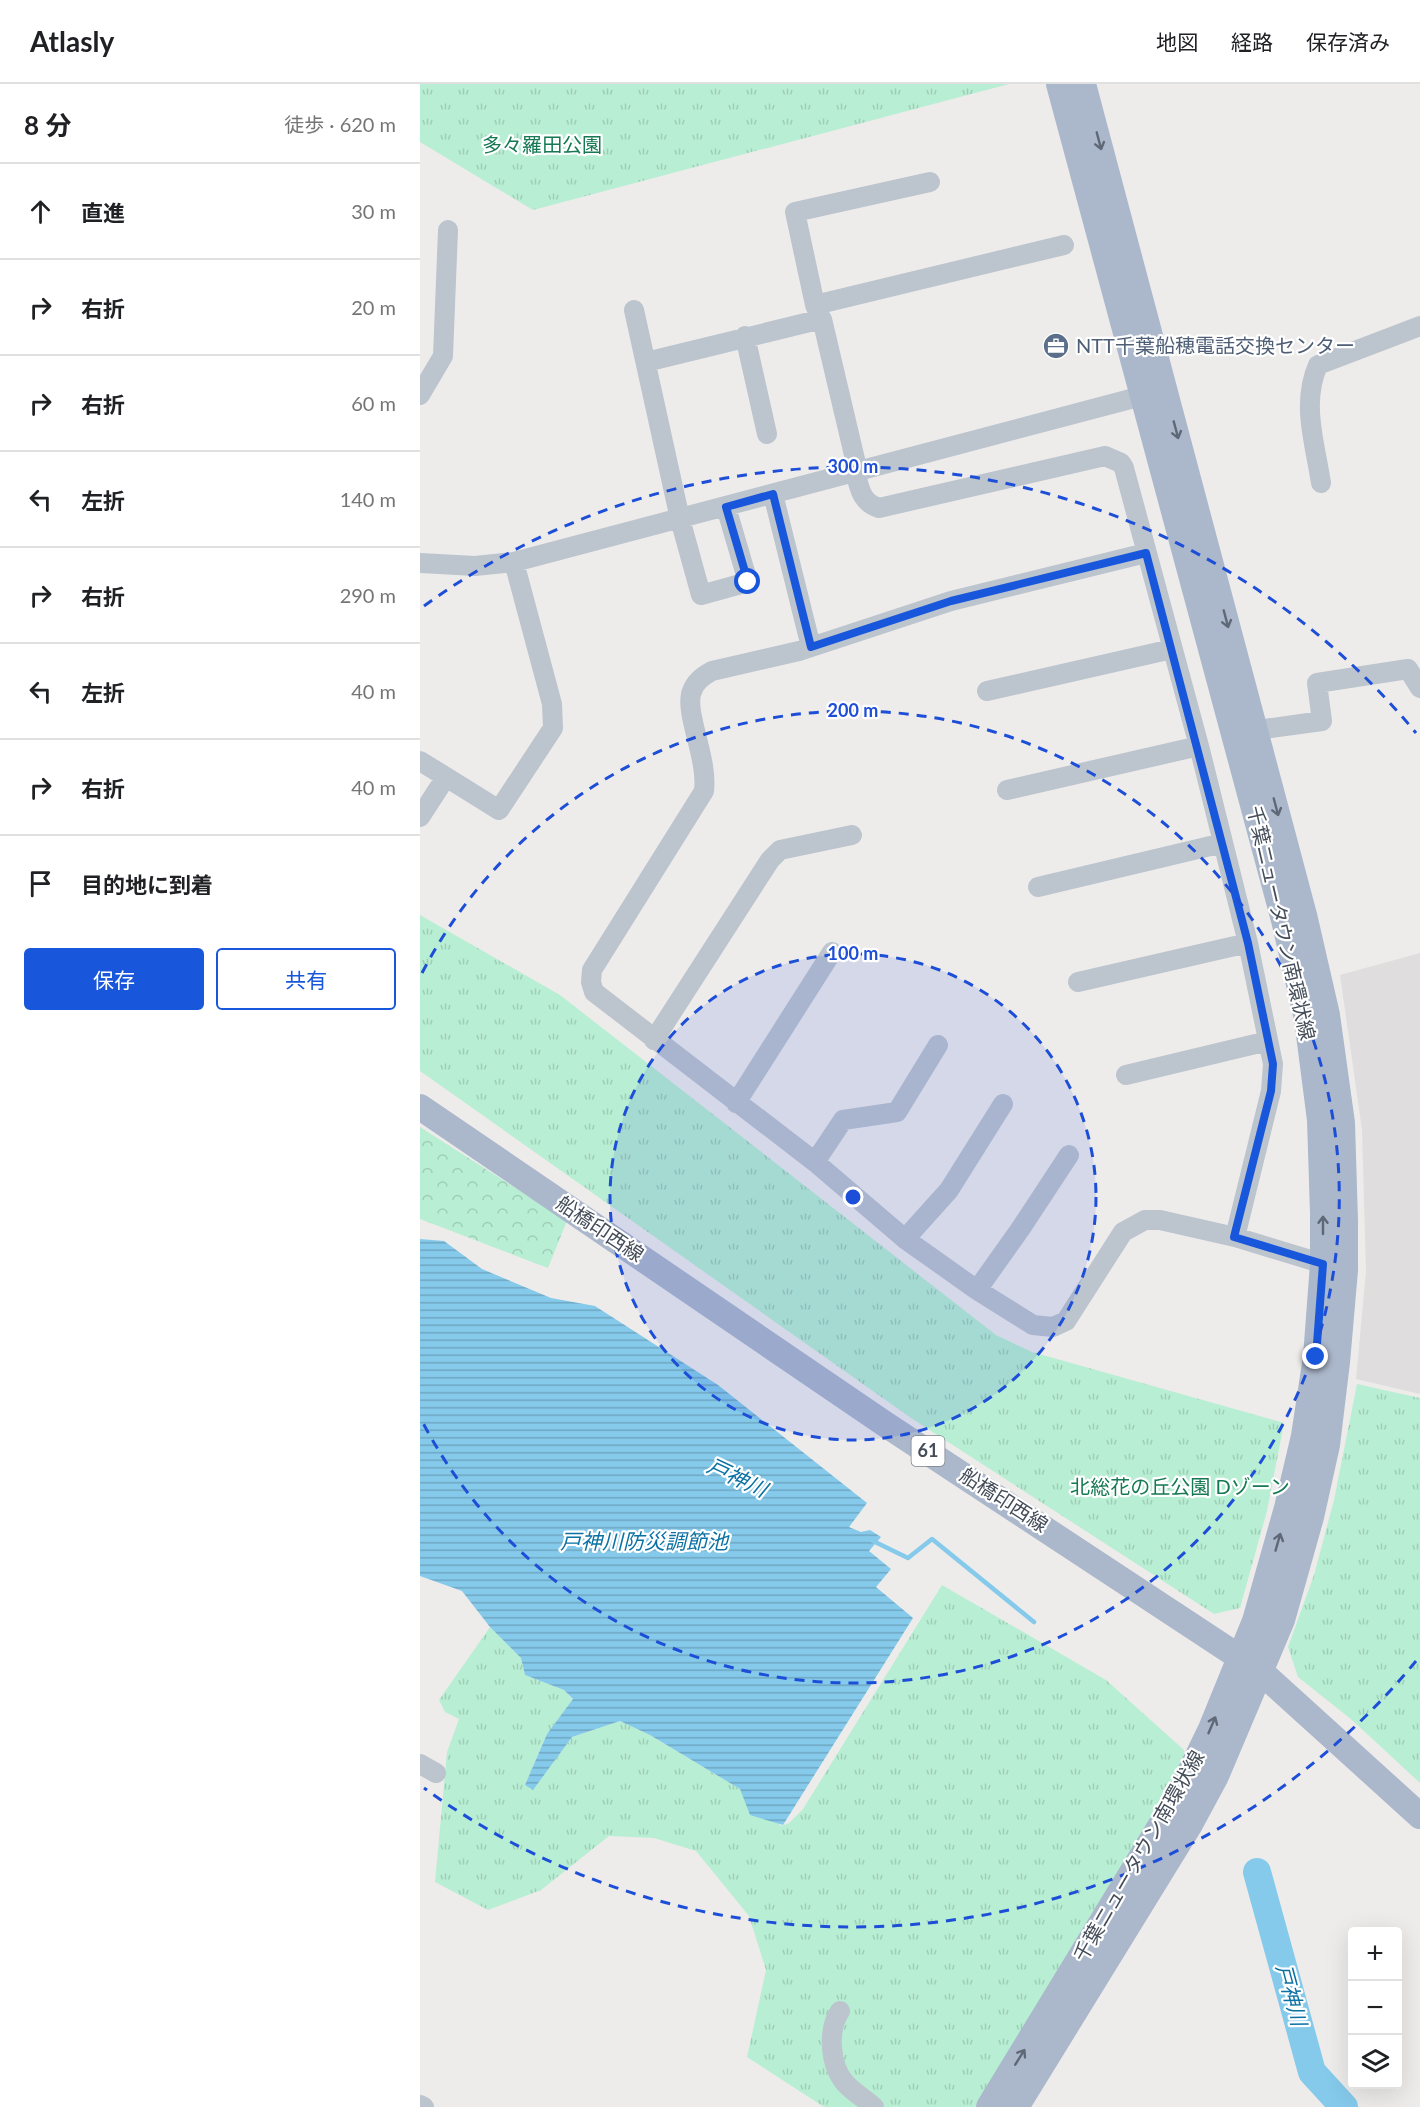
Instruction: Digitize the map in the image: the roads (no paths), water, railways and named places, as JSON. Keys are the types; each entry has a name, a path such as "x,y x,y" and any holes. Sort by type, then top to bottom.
{"main road":[{"name":"千葉ニュータウン南環状線","path":"1016,2107 1189,1826 1216,1776 1261,1672 1282,1620 1311,1517 1325,1455 1337,1362 1334,1267 1342,1123 1327,1015 1304,915 1245,732 1154,393 1059,84"},
{"name":"千葉ニュータウン南環状線","path":"1083,84 1154,393"},
{"name":"船橋印西線","path":"420,1107 885,1424 1261,1672 1420,1816"},
{"name":"千葉ニュータウン南環状線","path":"989,2107 1179,1797 1211,1729 1255,1621 1304,1436 1316,1357 1334,1267"}],"street":[{"path":"930,182 795,212 863,499 869,505 879,508 1111,457 1121,463 1124,468 1199,746 1248,943 1273,1064 1271,1091 1234,1237"},
{"path":"420,395 443,356 448,230"},
{"path":"646,362 1064,245"},
{"path":"634,310 680,519 701,595 748,582 726,507"},
{"path":"1322,483 1308,407 1311,381 1318,364 1420,326"},
{"path":"745,336 767,434"},
{"path":"420,563 475,566 514,562 1154,393"},
{"path":"773,494 811,647"},
{"path":"1146,553 951,601 811,647 712,670 695,685 691,703 705,768 704,791 592,970 591,982 594,992 815,1162 905,1239 977,1290 1033,1325 1053,1327 1061,1325 1071,1315 1124,1232 1137,1222 1160,1220 1234,1237 1334,1267"},
{"path":"420,760 499,810 553,728 552,704 514,562"},
{"path":"987,691 1172,649"},
{"path":"1245,732 1322,721 1317,683 1408,669 1420,688"},
{"path":"1006,789 1199,746"},
{"path":"420,817 446,777"},
{"path":"654,1040 770,860 780,850 852,835"},
{"path":"1038,887 1223,843"},
{"path":"1078,982 1248,943"},
{"path":"736,1103 832,952"},
{"path":"1126,1076 1268,1041"},
{"path":"815,1162 843,1120 897,1112 938,1045"},
{"path":"905,1239 949,1190 1003,1104"},
{"path":"977,1290 1069,1155"},
{"path":"840,2011 835,2018 832,2034 833,2061 844,2082 874,2107"}],"water":[{"name":"戸神川防災調節池","path":"420,1239 444,1241 482,1269 551,1298 595,1306 718,1385 867,1503 849,1527 861,1532 870,1530 881,1537 869,1551 891,1569 876,1587 913,1618 783,1825 750,1815 740,1789 650,1735 620,1721 572,1737 533,1790 525,1785 547,1734 573,1699 564,1690 525,1675 521,1658 490,1627 462,1591 420,1576"}],"waterway":[{"name":"戸神川","path":"871,1540 908,1558 932,1539 1034,1622"},
{"name":"戸神川","path":"1257,1872 1312,2072 1344,2107"}],"place":[{"name":"NTT千葉船穂電話交換センター","path":"1056,346"}],"park label":[{"name":"多々羅田公園","path":"542,145"},
{"name":"北総花の丘公園 Dゾーン","path":"1180,1487"}]}
